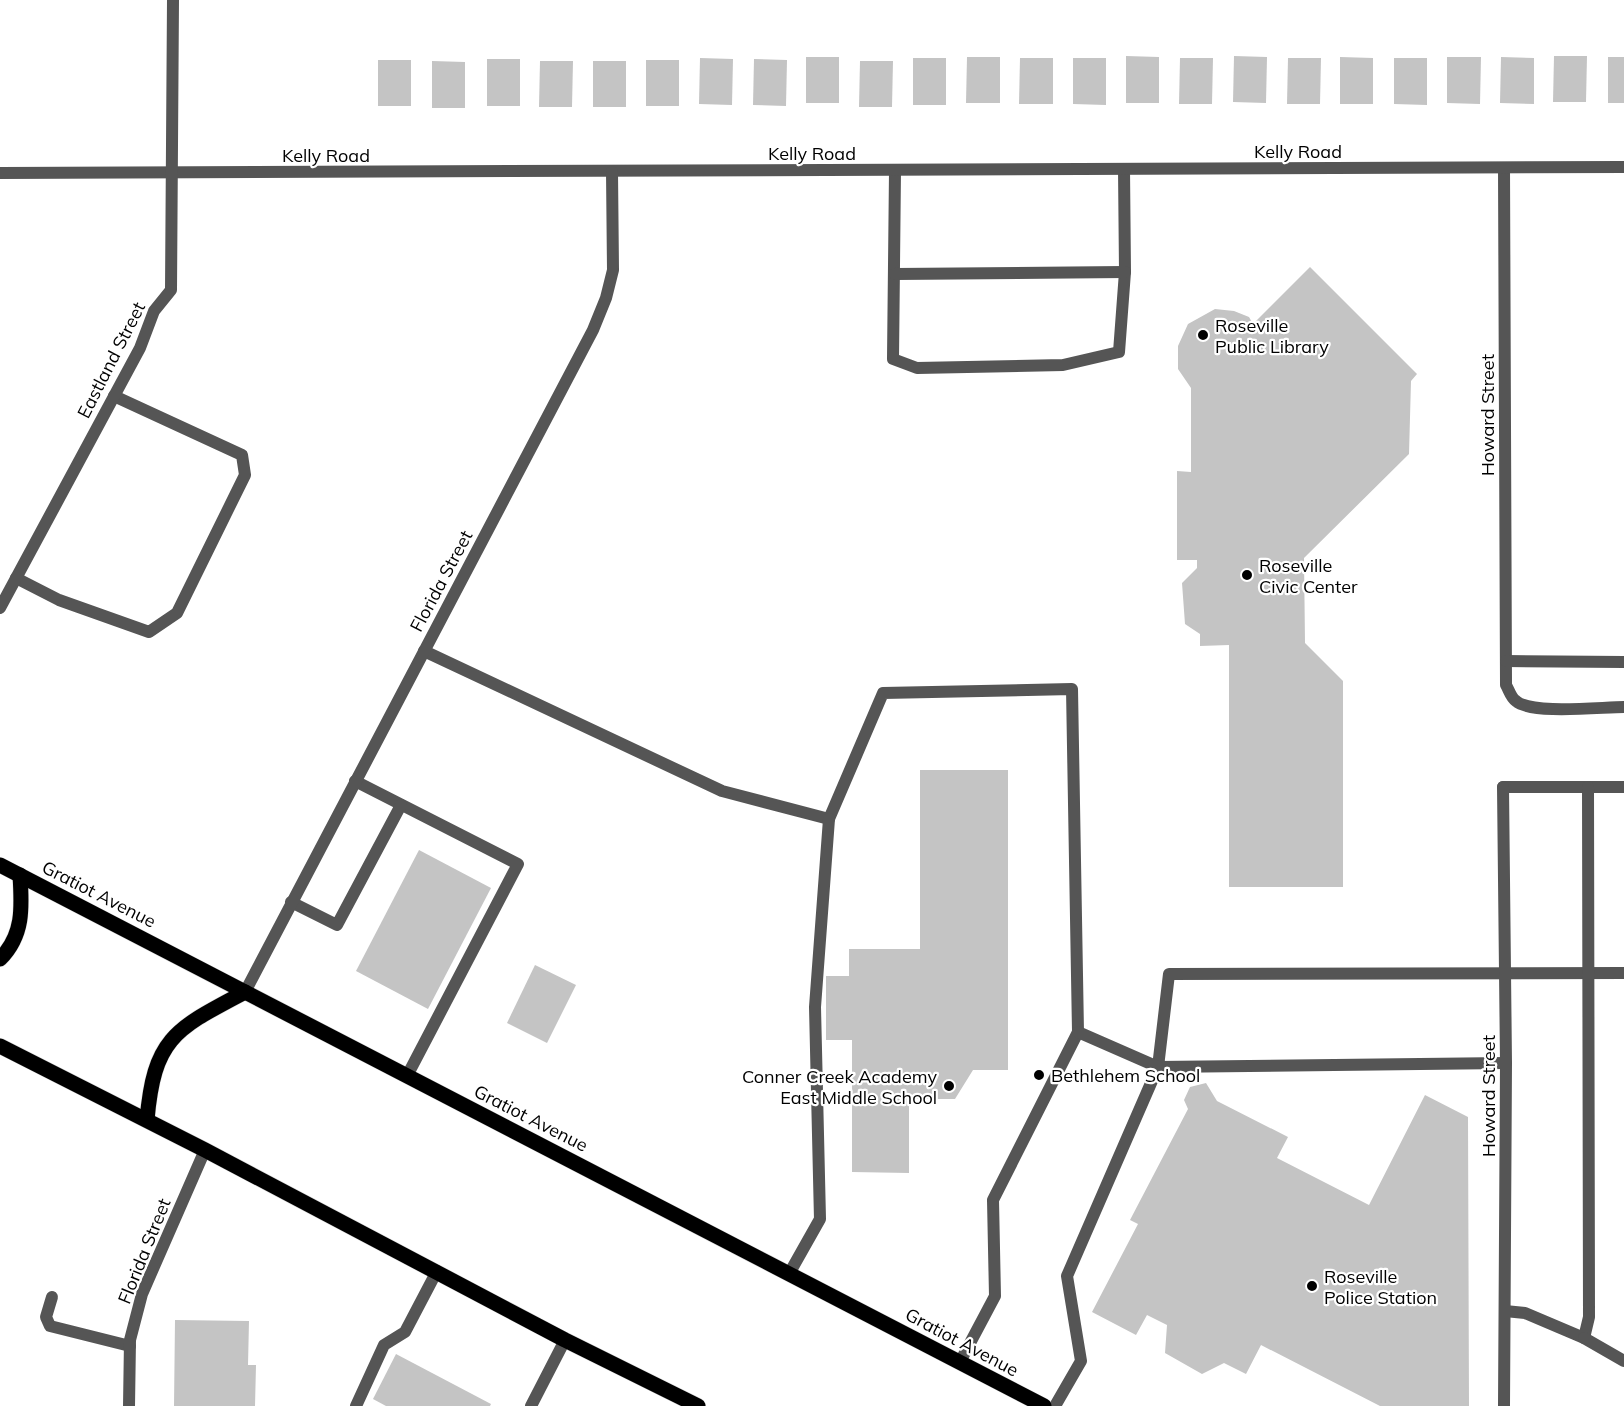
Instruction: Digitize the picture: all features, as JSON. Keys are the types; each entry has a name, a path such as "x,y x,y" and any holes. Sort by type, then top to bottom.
{"main road":[{"name":"Gratiot Avenue","path":"0,865 1044,1406"},
{"path":"0,959 10,949 18,931 22,909 20,875"},
{"path":"147,1120 154,1069 164,1048 181,1029 245,992"},
{"path":"0,1046 205,1150 565,1340 697,1406"}],"street":[{"name":"Eastland Street","path":"0,608 140,348 154,311 171,290 173,0"},
{"name":"Kelly Road","path":"0,173 1624,167"},
{"name":"Howard Street","path":"1504,168 1506,685 1515,701 1539,708 1624,707"},
{"path":"895,171 893,359 917,368 1063,365 1119,352 1125,272 1124,169"},
{"name":"Florida Street","path":"245,992 553,410 606,298 613,270 615,244 612,172"},
{"path":"895,274 1125,272"},
{"path":"16,578 59,600 149,632 177,613 245,474 242,455 114,396"},
{"path":"424,651 722,791 829,819"},
{"path":"1506,661 1624,662"},
{"path":"789,1274 820,1219 815,1007 829,819 884,693 1072,689 1078,1032 993,1200 995,1296 960,1362"},
{"path":"355,781 518,864 407,1076"},
{"name":"Howard Street","path":"1504,1406 1506,1063 1503,787 1588,787"},
{"path":"1584,1338 1590,1297 1588,787 1624,787"},
{"path":"291,902 337,925 401,805"},
{"path":"1055,1406 1081,1361 1067,1276 1158,1067 1169,974 1624,973"},
{"path":"1078,1032 1158,1067 1506,1063"},
{"name":"Florida Street","path":"129,1406 130,1347 142,1294 205,1150"},
{"path":"356,1406 384,1345 405,1332 437,1271"},
{"path":"52,1296 46,1317 50,1326 130,1347"},
{"path":"1505,1311 1526,1313 1584,1338 1624,1361"},
{"path":"531,1406 565,1340"}],"building":[{"path":"1126,56 1159,57 1159,103 1126,103"},
{"path":"1234,56 1267,57 1266,103 1233,102"},
{"path":"1554,56 1587,56 1586,102 1553,102"},
{"path":"806,57 839,57 839,103 806,103"},
{"path":"967,57 1000,57 1000,103 966,103"},
{"path":"1340,57 1373,58 1373,104 1340,104"},
{"path":"1447,57 1481,57 1480,104 1447,103"},
{"path":"1501,57 1534,58 1534,104 1500,103"},
{"path":"1608,57 1624,57 1624,103 1608,103"},
{"path":"700,58 733,59 732,105 699,104"},
{"path":"913,58 946,58 946,105 913,105"},
{"path":"1020,58 1053,58 1053,104 1019,104"},
{"path":"1073,58 1106,58 1106,105 1073,104"},
{"path":"1180,58 1213,58 1212,104 1179,104"},
{"path":"1288,58 1321,58 1320,104 1287,104"},
{"path":"1394,58 1427,58 1427,105 1394,104"},
{"path":"487,59 520,59 520,106 487,106"},
{"path":"754,59 787,60 786,106 753,105"},
{"path":"378,60 411,60 411,106 378,106"},
{"path":"646,60 679,60 679,106 646,106"},
{"path":"432,61 465,62 465,108 432,108"},
{"path":"540,61 573,61 572,107 539,107"},
{"path":"593,61 626,61 626,107 593,107"},
{"path":"860,61 893,61 892,107 859,107"},
{"name":"Roseville Civic Center","path":"1310,267 1417,374 1411,381 1409,454 1304,558 1305,643 1343,681 1343,887 1229,887 1229,645 1200,646 1200,634 1185,624 1182,583 1197,568 1197,560 1177,560 1177,471 1191,472 1191,388 1178,369 1178,346 1188,324 1215,309 1234,311 1249,317 1253,324"},
{"path":"920,770 1008,770 1008,1070 973,1070 955,1099 909,1099 909,1173 852,1172 852,1040 826,1040 826,976 849,976 849,949 920,949"},
{"path":"419,850 491,888 428,1009 356,971"},
{"path":"535,965 576,985 547,1043 507,1023"},
{"path":"1206,1083 1217,1101 1288,1137 1277,1158 1369,1205 1425,1095 1468,1117 1469,1406 1380,1406 1261,1345 1246,1374 1224,1363 1202,1374 1165,1353 1167,1325 1147,1315 1136,1335 1092,1312 1138,1224 1130,1220 1188,1109 1184,1100 1190,1087"},
{"path":"175,1320 249,1321 248,1365 256,1365 255,1406 174,1406"},
{"path":"396,1354 491,1404 490,1406 386,1406 373,1399"}],"place":[{"name":"Roseville Public Library","path":"1203,335"},
{"name":"Roseville Civic Center","path":"1247,575"},
{"name":"Bethlehem School","path":"1039,1075"},
{"name":"Conner Creek Academy East Middle School","path":"949,1086"},
{"name":"Roseville Police Station","path":"1312,1286"}]}
